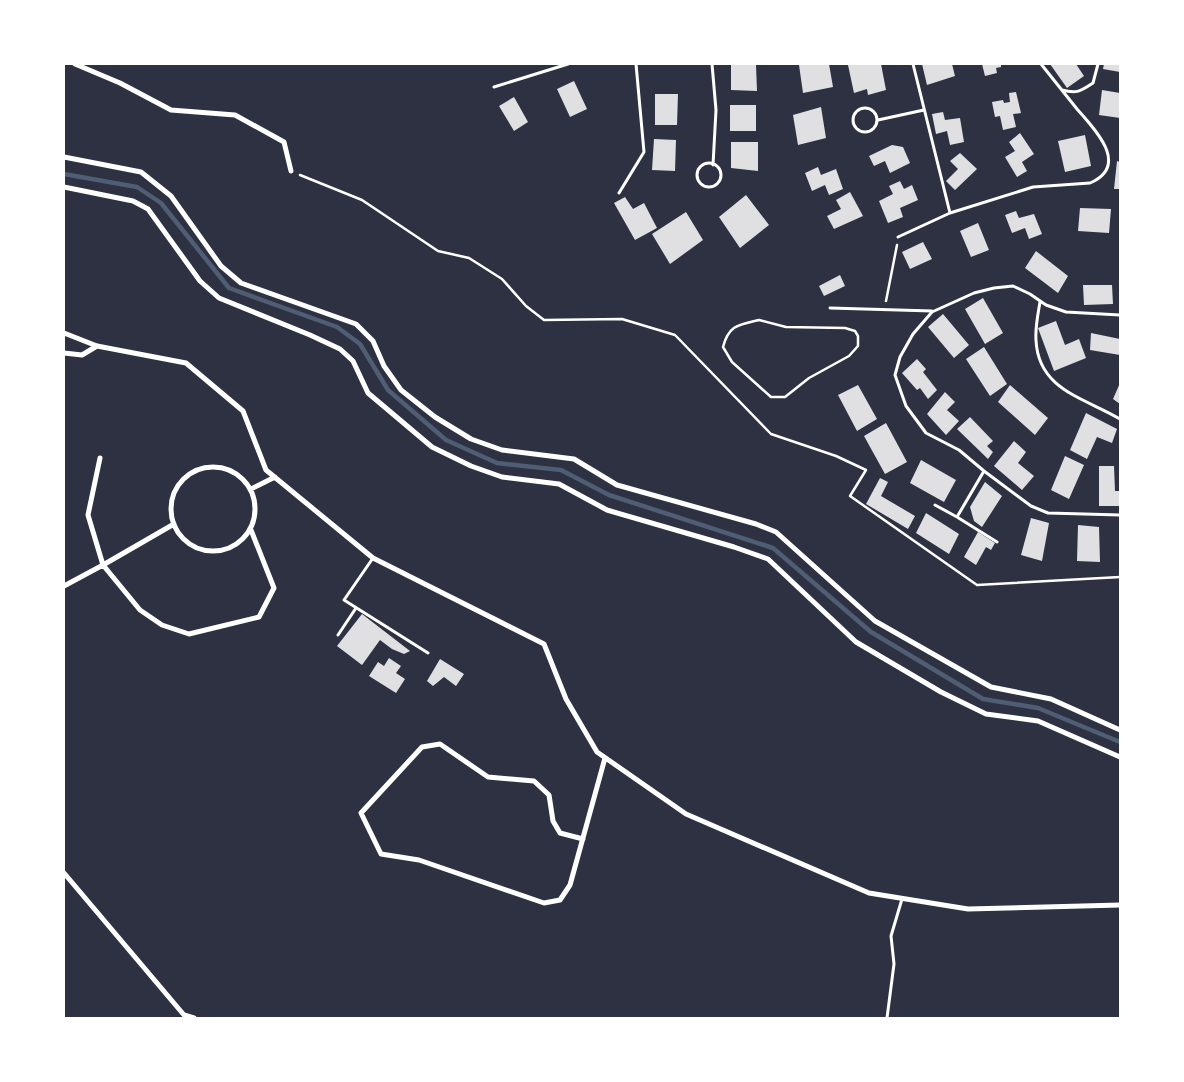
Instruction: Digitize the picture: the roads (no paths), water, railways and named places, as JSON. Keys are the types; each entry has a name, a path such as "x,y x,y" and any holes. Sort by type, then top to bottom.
{"street":[{"path":"75,64 120,82 171,110 235,115 284,142 291,171"},
{"path":"64,157 141,172 171,196 221,266 241,283 356,324 373,341 384,366 401,390 435,417 471,439 502,450 574,459 617,485 756,524 776,532 876,621 991,687 1051,699 1120,730"},
{"path":"64,187 133,201 148,209 200,281 218,298 340,349 353,361 368,393 432,447 471,466 502,477 559,484 606,510 734,547 768,559 856,642 941,692 986,714 1038,721 1120,756"},
{"path":"64,333 97,346 186,363 242,411 266,470 373,558 544,644 566,699 597,752 686,814 869,893 968,909 1120,906"},
{"path":"64,354 82,356 97,346"},
{"path":"100,458 88,515 103,565 140,610 162,626 189,634 259,617 274,588 251,530"},
{"path":"216,467 230,470 242,478 251,490 255,503 255,516 251,530 231,548 217,552 204,551 191,545 180,536 174,524 171,510 173,496 179,484 190,474 202,468 216,467"},
{"path":"251,490 275,478"},
{"path":"64,586 174,524"},
{"path":"583,839 560,834 553,821 549,795 534,781 488,777 440,744 422,746 361,813 381,854 419,860 544,903 560,900 570,885 583,839 605,758"},
{"path":"64,873 184,1015 194,1018"}],"lane":[{"path":"494,87 568,64"},
{"path":"619,193 644,152 636,64"},
{"path":"712,64 716,110 713,165"},
{"path":"913,64 950,213"},
{"path":"898,237 950,213 1033,187 1090,183 1099,179 1105,173 1108,165 1106,147 1102,140 1040,64"},
{"path":"1062,90 1073,93 1083,90 1093,83 1098,64"},
{"path":"864,108 874,112 878,120 874,128 865,132 858,130 853,118 857,110 864,108"},
{"path":"878,120 924,110"},
{"path":"703,164 713,165 720,172 720,181 714,186 704,187 698,180 698,168 703,164"},
{"path":"1120,315 1066,312 1046,306 1030,294 1013,286 974,293 932,312 913,334 900,358 894,375 906,406 926,433 959,450 1031,506 1048,513 1120,515"},
{"path":"1040,301 1036,338 1037,353 1049,378 1068,392 1120,419"},
{"path":"830,308 932,312"},
{"path":"957,518 984,471"},
{"path":"935,505 997,542"},
{"path":"373,558 344,600 428,653"},
{"path":"338,635 356,608"},
{"path":"887,1018 894,964 891,936 902,898"}],"waterway":[{"path":"64,174 137,187 161,203 229,288 337,327 360,344 388,390 446,440 497,463 561,470 609,495 773,548 871,632 983,699 1038,708 1120,742"}]}
